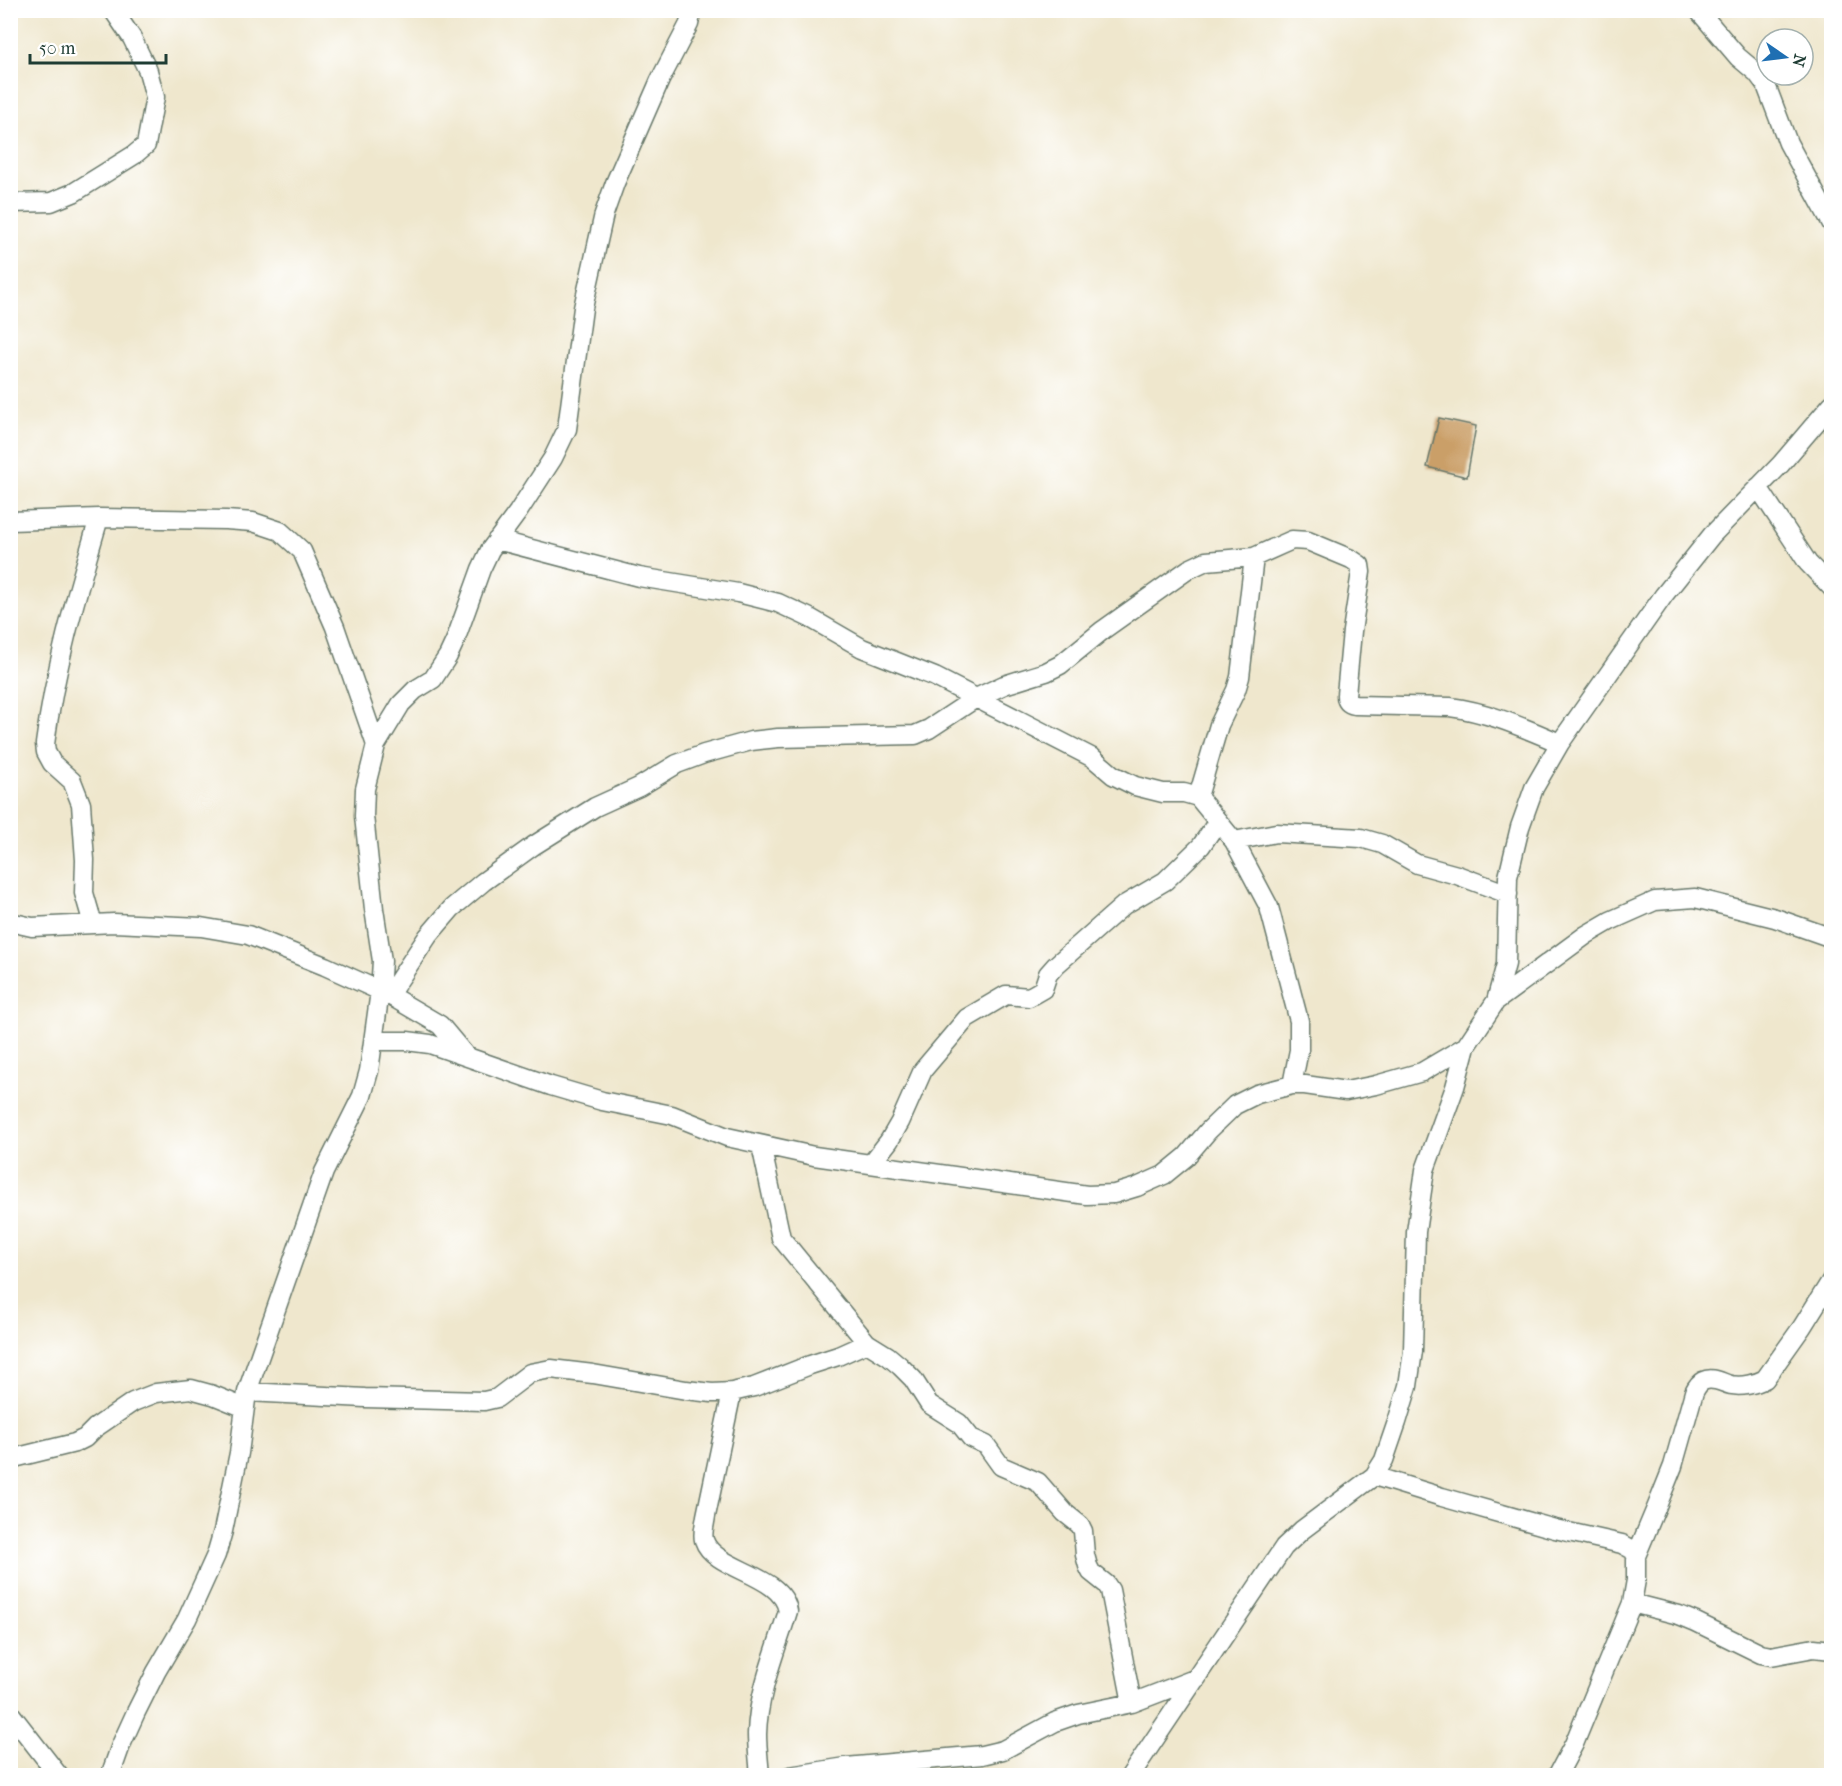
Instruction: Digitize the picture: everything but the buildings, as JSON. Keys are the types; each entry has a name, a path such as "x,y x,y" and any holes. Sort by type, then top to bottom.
{"street":[{"path":"10,203 51,202 73,193 146,145 155,97 148,71 132,38 113,10"},
{"path":"110,1776 136,1712 187,1619 216,1555 239,1453 246,1400 324,1172 362,1096 385,993 364,816 365,789 376,745 401,704 415,690 434,680 455,641 481,568 497,540 553,458 567,429 584,308 604,214 615,183 660,80 689,24 692,10"},
{"path":"1698,10 1738,57 1757,73 1766,85 1788,144 1832,224"},
{"path":"1130,1776 1284,1547 1326,1511 1374,1476 1384,1460 1408,1386 1413,1351 1416,1232 1425,1170 1455,1087 1466,1046 1496,1001 1506,964 1508,877 1520,827 1534,788 1560,743 1664,595 1712,535 1781,464 1832,404"},
{"path":"1758,487 1808,563 1832,588"},
{"path":"10,521 99,518 235,520 253,522 280,531 302,551 335,627 376,745"},
{"path":"93,924 84,893 85,860 81,804 72,781 52,763 46,752 45,744 53,690 71,613 99,518"},
{"path":"497,540 639,577 738,593 778,603 810,618 862,648 935,677 976,698 1093,758 1113,775 1135,786 1163,794 1184,793 1198,797 1234,841 1269,907 1299,1021 1299,1050 1292,1085"},
{"path":"385,993 452,908 483,882 533,846 595,807 639,787 677,764 751,741 778,738 915,735 929,729 976,698 1046,672 1060,664 1103,630 1189,569 1206,561 1254,557 1292,540 1308,541 1360,565 1346,695 1346,700 1350,704 1465,709 1496,717 1560,743"},
{"path":"1198,797 1219,725 1240,677 1254,557"},
{"path":"871,1164 900,1122 923,1070 967,1018 1006,995 1029,997 1037,994 1043,989 1048,974 1056,965 1124,905 1165,881 1202,846 1218,821"},
{"path":"1234,841 1276,833 1361,838 1382,844 1417,864 1458,875 1508,894"},
{"path":"1496,1001 1586,935 1610,921 1655,901 1687,898 1705,900 1775,918 1832,938"},
{"path":"10,922 32,927 114,923 201,927 248,935 385,993 440,1025 466,1056"},
{"path":"374,1041 430,1044 550,1086 602,1101 672,1115 727,1137 761,1145 814,1156 1087,1195 1114,1194 1164,1175 1186,1157 1208,1131 1235,1105 1257,1094 1292,1085 1346,1091 1376,1085 1422,1071 1466,1046"},
{"path":"761,1145 781,1238 867,1343 900,1366 913,1379 929,1404 959,1423 971,1438 986,1445 1001,1466 1038,1482 1065,1513 1080,1525 1088,1566 1091,1572 1110,1590 1132,1703"},
{"path":"1557,1776 1574,1744 1632,1603 1636,1580 1636,1556 1673,1466 1694,1392 1701,1381 1707,1379 1737,1386 1759,1382 1765,1378 1802,1327 1832,1279"},
{"path":"10,1459 75,1443 134,1402 156,1393 191,1389 246,1400 364,1398 483,1401 497,1398 530,1373 551,1369 686,1390 712,1393 732,1392 754,1387 867,1343"},
{"path":"732,1392 706,1516 704,1541 718,1557 764,1581 787,1604 788,1611 766,1680 760,1708 757,1733 759,1776"},
{"path":"1374,1476 1555,1529 1622,1544 1633,1550 1636,1556"},
{"path":"1632,1603 1696,1622 1771,1656 1815,1648 1832,1650"},
{"path":"789,1776 846,1767 922,1768 1003,1750 1054,1722 1078,1714 1132,1703 1197,1678"},
{"path":"10,1713 59,1776"}]}
